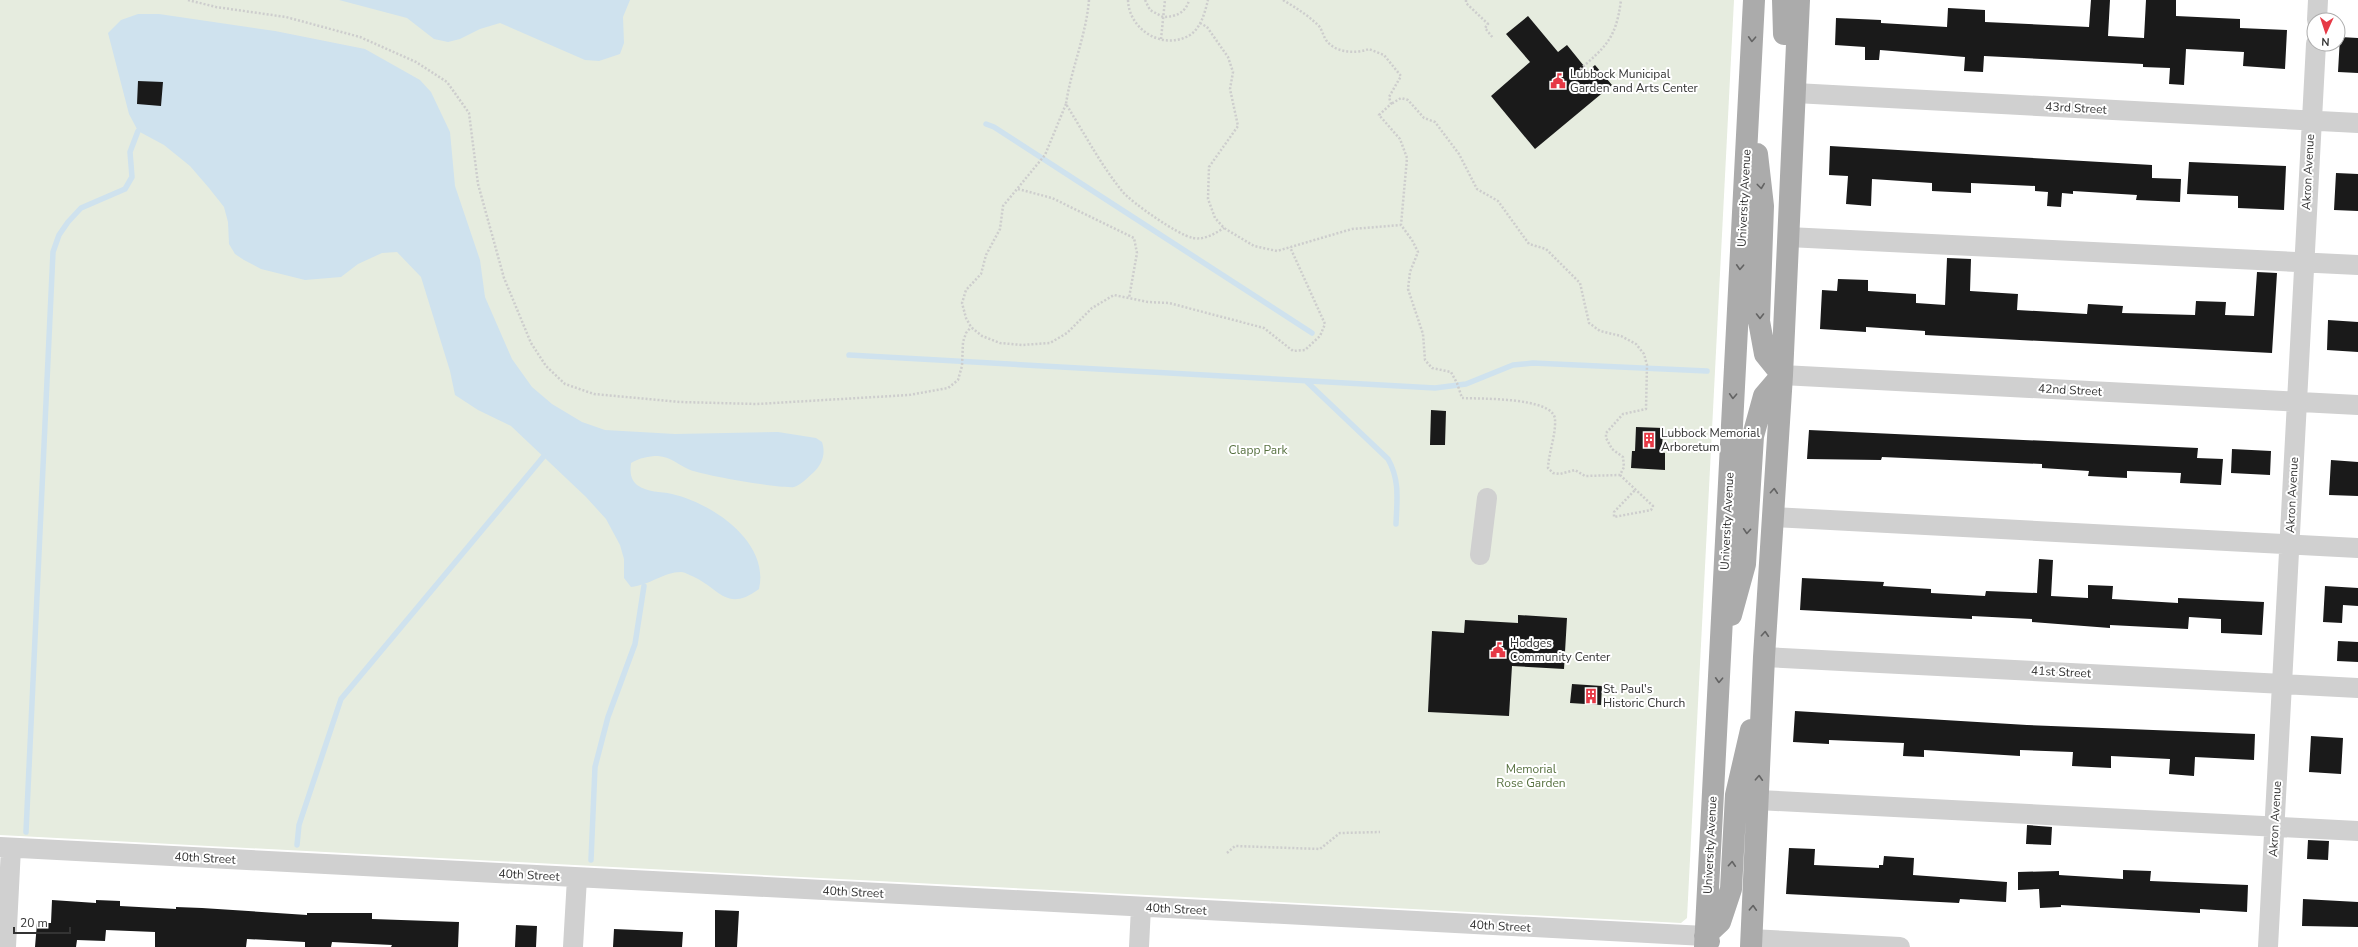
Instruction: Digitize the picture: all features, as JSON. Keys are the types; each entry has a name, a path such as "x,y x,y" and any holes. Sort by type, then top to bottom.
{"main road":[{"name":"University Avenue","path":"1708,944 1720,656 1754,0"},
{"path":"1783,0 1784,44 1788,70 1795,93"},
{"path":"1751,943 1764,664 1782,374 1799,0"},
{"path":"1750,92 1763,206 1759,321 1765,354 1782,374"},
{"path":"1720,656 1745,564 1753,436 1764,396 1782,374"},
{"path":"1708,944 1720,922 1731,889 1736,795 1764,664"}],"street":[{"path":"2317,12 2318,0"},
{"name":"Akron Avenue","path":"2268,947 2315,52"},
{"name":"43rd Street","path":"1795,93 2358,123"},
{"path":"1788,237 2358,265"},
{"name":"42nd Street","path":"1782,374 2358,405"},
{"path":"1480,555 1487,498"},
{"path":"1773,517 2358,548"},
{"name":"41st Street","path":"1764,664 2358,688"},
{"path":"1758,800 2358,831"},
{"path":"6,848 6,947"},
{"name":"40th Street","path":"6,848 1141,907 1708,944"},
{"path":"573,947 577,878"},
{"path":"1138,947 1141,907"},
{"path":"1751,943 1900,947"}],"path":[{"path":"188,0 216,7 286,17 360,37 416,62 447,82 469,113 478,184 504,278 531,343 546,366 565,384 594,394 680,402 757,404 909,396 948,388 958,380 962,366 963,342 966,333 971,327"},
{"path":"1089,0 1088,20 1069,84 1066,104 1045,154 1003,206 1000,229 986,255 982,274 966,290 962,303 966,318 971,327 982,336 1000,343 1022,345 1050,343 1067,333 1092,308 1114,295 1148,302 1169,303 1264,328 1293,351 1305,350 1320,336 1325,324 1290,248"},
{"path":"1128,0 1128,8 1141,30 1161,39 1173,42 1191,34 1200,23 1208,0"},
{"path":"1145,0 1150,10 1163,17 1178,14 1185,9 1189,0"},
{"path":"1161,39 1165,0"},
{"path":"1283,0 1304,12 1320,27 1327,41 1337,49 1359,53 1369,49 1384,55 1401,76 1389,97 1392,104"},
{"path":"1466,0 1466,3 1488,24 1485,28 1493,38"},
{"path":"1577,72 1611,39 1618,22 1621,0"},
{"path":"1200,23 1207,27 1228,57 1233,72 1230,89 1238,126 1210,166 1208,199 1215,218 1224,228 1254,246 1277,250 1290,248 1352,229 1401,225"},
{"path":"1620,475 1624,467 1623,457 1612,449 1606,438 1606,433 1623,414 1646,409 1647,365 1644,354 1636,344 1621,336 1600,331 1589,323 1580,283 1546,249 1529,244 1498,201 1477,189 1459,154 1435,122 1424,118 1408,100 1401,98 1379,115 1400,139 1408,158 1401,225 1412,240 1418,252 1410,272 1408,288 1422,334 1425,360 1432,368 1451,372 1457,383 1462,398 1527,402 1543,406 1550,410 1555,418 1554,436 1548,453 1548,468 1553,473 1560,474 1574,470 1585,476 1620,475 1653,506 1651,510 1614,517 1614,512 1635,490"},
{"path":"1066,104 1122,192 1138,205 1178,231 1193,238 1208,237 1224,228"},
{"path":"1018,189 1052,198 1134,238 1137,253 1130,298"},
{"path":"1227,853 1235,846 1320,849 1340,833 1380,832"}],"green space":[{"name":"Clapp Park","path":"0,0 1734,0 1687,918 1681,923 0,835"}],"water":[{"path":"339,0 630,0 623,17 624,43 620,54 599,61 585,60 500,23 480,29 460,39 448,42 434,39 407,18"},
{"path":"138,14 159,14 275,31 365,49 420,80 431,92 450,132 455,186 480,260 485,297 512,359 532,387 552,404 582,422 605,430 675,434 778,432 816,438 822,442 824,451 819,466 804,481 794,487 759,484 708,475 695,472 670,459 658,456 647,457 631,463 631,475 633,480 641,488 650,491 672,494 688,499 704,506 735,527 747,541 756,556 760,572 759,589 748,596 739,599 731,599 684,572 669,574 644,584 631,587 624,578 624,559 620,545 606,519 586,497 511,426 478,410 455,395 450,371 421,277 397,252 382,253 358,264 341,277 305,280 261,269 235,254 229,244 228,222 224,207 190,166 164,145 138,131 129,114 108,33 121,20"}],"building":[{"path":"2091,0 2110,0 2108,36 2144,38 2146,0 2176,0 2176,16 2240,19 2240,28 2287,30 2285,69 2243,66 2244,52 2186,49 2184,85 2169,84 2170,68 2143,67 2143,64 1984,56 1983,72 1964,71 1965,57 1880,50 1879,60 1865,60 1865,47 1835,45 1836,18 1881,20 1881,23 1947,27 1948,8 1985,10 1985,22 2089,27"},
{"name":"Lubbock Municipal Garden and Arts Center","path":"1528,16 1558,52 1567,45 1588,71 1595,65 1612,85 1535,149 1491,96 1530,62 1506,34"},
{"path":"2346,37 2358,38 2358,73 2338,72 2339,52 2346,52"},
{"path":"138,81 163,82 161,106 137,104"},
{"path":"1830,146 2152,165 2152,178 2181,179 2180,202 2136,200 2137,195 2073,191 2073,194 2062,193 2061,207 2047,206 2048,192 2035,191 2035,186 1971,183 1971,193 1932,191 1932,183 1872,179 1871,206 1846,204 1848,176 1829,175"},
{"path":"2189,162 2286,166 2284,210 2238,208 2238,196 2187,194"},
{"path":"2336,173 2358,174 2358,211 2334,210"},
{"path":"1947,258 1971,259 1970,291 2018,294 2017,310 2087,314 2088,304 2123,306 2122,313 2195,315 2196,301 2226,302 2225,315 2254,316 2257,272 2277,273 2272,353 1925,335 1925,331 1866,327 1866,332 1820,329 1822,290 1837,291 1838,279 1868,280 1868,291 1916,294 1916,303 1945,305"},
{"path":"2328,320 2358,322 2358,352 2327,350"},
{"path":"1431,410 1446,411 1445,445 1430,445"},
{"name":"Lubbock Memorial Arboretum","path":"1636,427 1663,428 1662,452 1665,453 1665,470 1631,468 1632,451 1635,451"},
{"path":"1809,430 2198,448 2197,458 2223,459 2221,485 2180,483 2181,473 2127,471 2127,478 2088,476 2089,471 2042,468 2042,464 1882,457 1881,460 1807,459"},
{"path":"2232,449 2271,451 2270,475 2231,473"},
{"path":"2331,460 2358,462 2358,496 2329,495"},
{"path":"2039,559 2053,560 2051,596 2088,598 2088,585 2113,586 2112,599 2178,603 2178,598 2264,602 2262,635 2221,633 2221,619 2189,617 2188,629 2110,625 2110,628 2032,622 2032,619 1972,616 1972,619 1800,610 1802,578 1884,582 1883,586 1931,589 1931,593 1985,596 1986,591 2037,593"},
{"path":"2325,586 2358,588 2358,606 2343,605 2342,623 2323,622"},
{"name":"Hodges Community Center","path":"1518,615 1567,618 1564,669 1512,666 1509,716 1428,712 1432,631 1464,633 1465,620 1518,623"},
{"path":"2338,641 2358,642 2358,662 2337,661"},
{"name":"St. Paul's Historic Church","path":"1572,684 1602,686 1601,705 1570,703"},
{"path":"1795,711 2027,725 2255,734 2254,760 2195,757 2194,776 2169,774 2170,759 2111,756 2111,768 2072,766 2073,752 2020,750 2020,756 1924,750 1924,757 1903,756 1904,743 1829,740 1829,744 1793,742"},
{"path":"2311,736 2343,738 2341,774 2309,772"},
{"path":"2027,825 2052,827 2051,845 2026,844"},
{"path":"2308,840 2329,841 2328,860 2307,859"},
{"path":"1789,848 1815,849 1814,865 1879,868 1879,865 1883,865 1884,856 1914,858 1913,875 2007,882 2006,902 1960,899 1959,903 1786,894"},
{"path":"2123,870 2151,871 2150,881 2248,885 2247,912 2200,909 2200,913 2061,905 2061,907 2040,908 2039,889 2018,890 2018,872 2059,871 2059,875 2123,879"},
{"path":"2303,899 2358,902 2358,927 2302,926"},
{"path":"52,900 96,903 96,900 120,901 120,906 176,909 176,907 202,908 307,915 307,913 372,913 372,919 459,922 458,947 391,947 392,945 332,942 331,947 305,947 305,942 247,939 246,947 155,947 155,932 106,930 105,941 77,940 76,947 35,947 37,923 51,923"},
{"path":"715,910 739,911 737,947 715,947"},
{"path":"516,925 537,926 536,947 515,947"},
{"path":"614,929 683,932 682,947 613,947"}],"waterway":[{"path":"986,124 994,127 1312,333"},
{"path":"26,832 53,252 59,235 68,222 81,208 125,189 132,177 130,152 138,131"},
{"path":"849,355 1435,388 1466,384 1513,365 1533,363 1707,371"},
{"path":"1306,381 1388,459 1392,467 1397,490 1396,524"},
{"path":"297,845 299,825 341,699 544,456"},
{"path":"591,860 595,767 608,717 635,644 644,586"}],"place":[{"name":"Lubbock Municipal Garden and Arts Center","path":"1558,81"},
{"name":"Lubbock Memorial Arboretum","path":"1649,440"},
{"name":"Hodges Community Center","path":"1498,650"},
{"name":"St. Paul's Historic Church","path":"1591,696"}],"park label":[{"name":"Memorial Rose Garden","path":"1531,776"}]}
